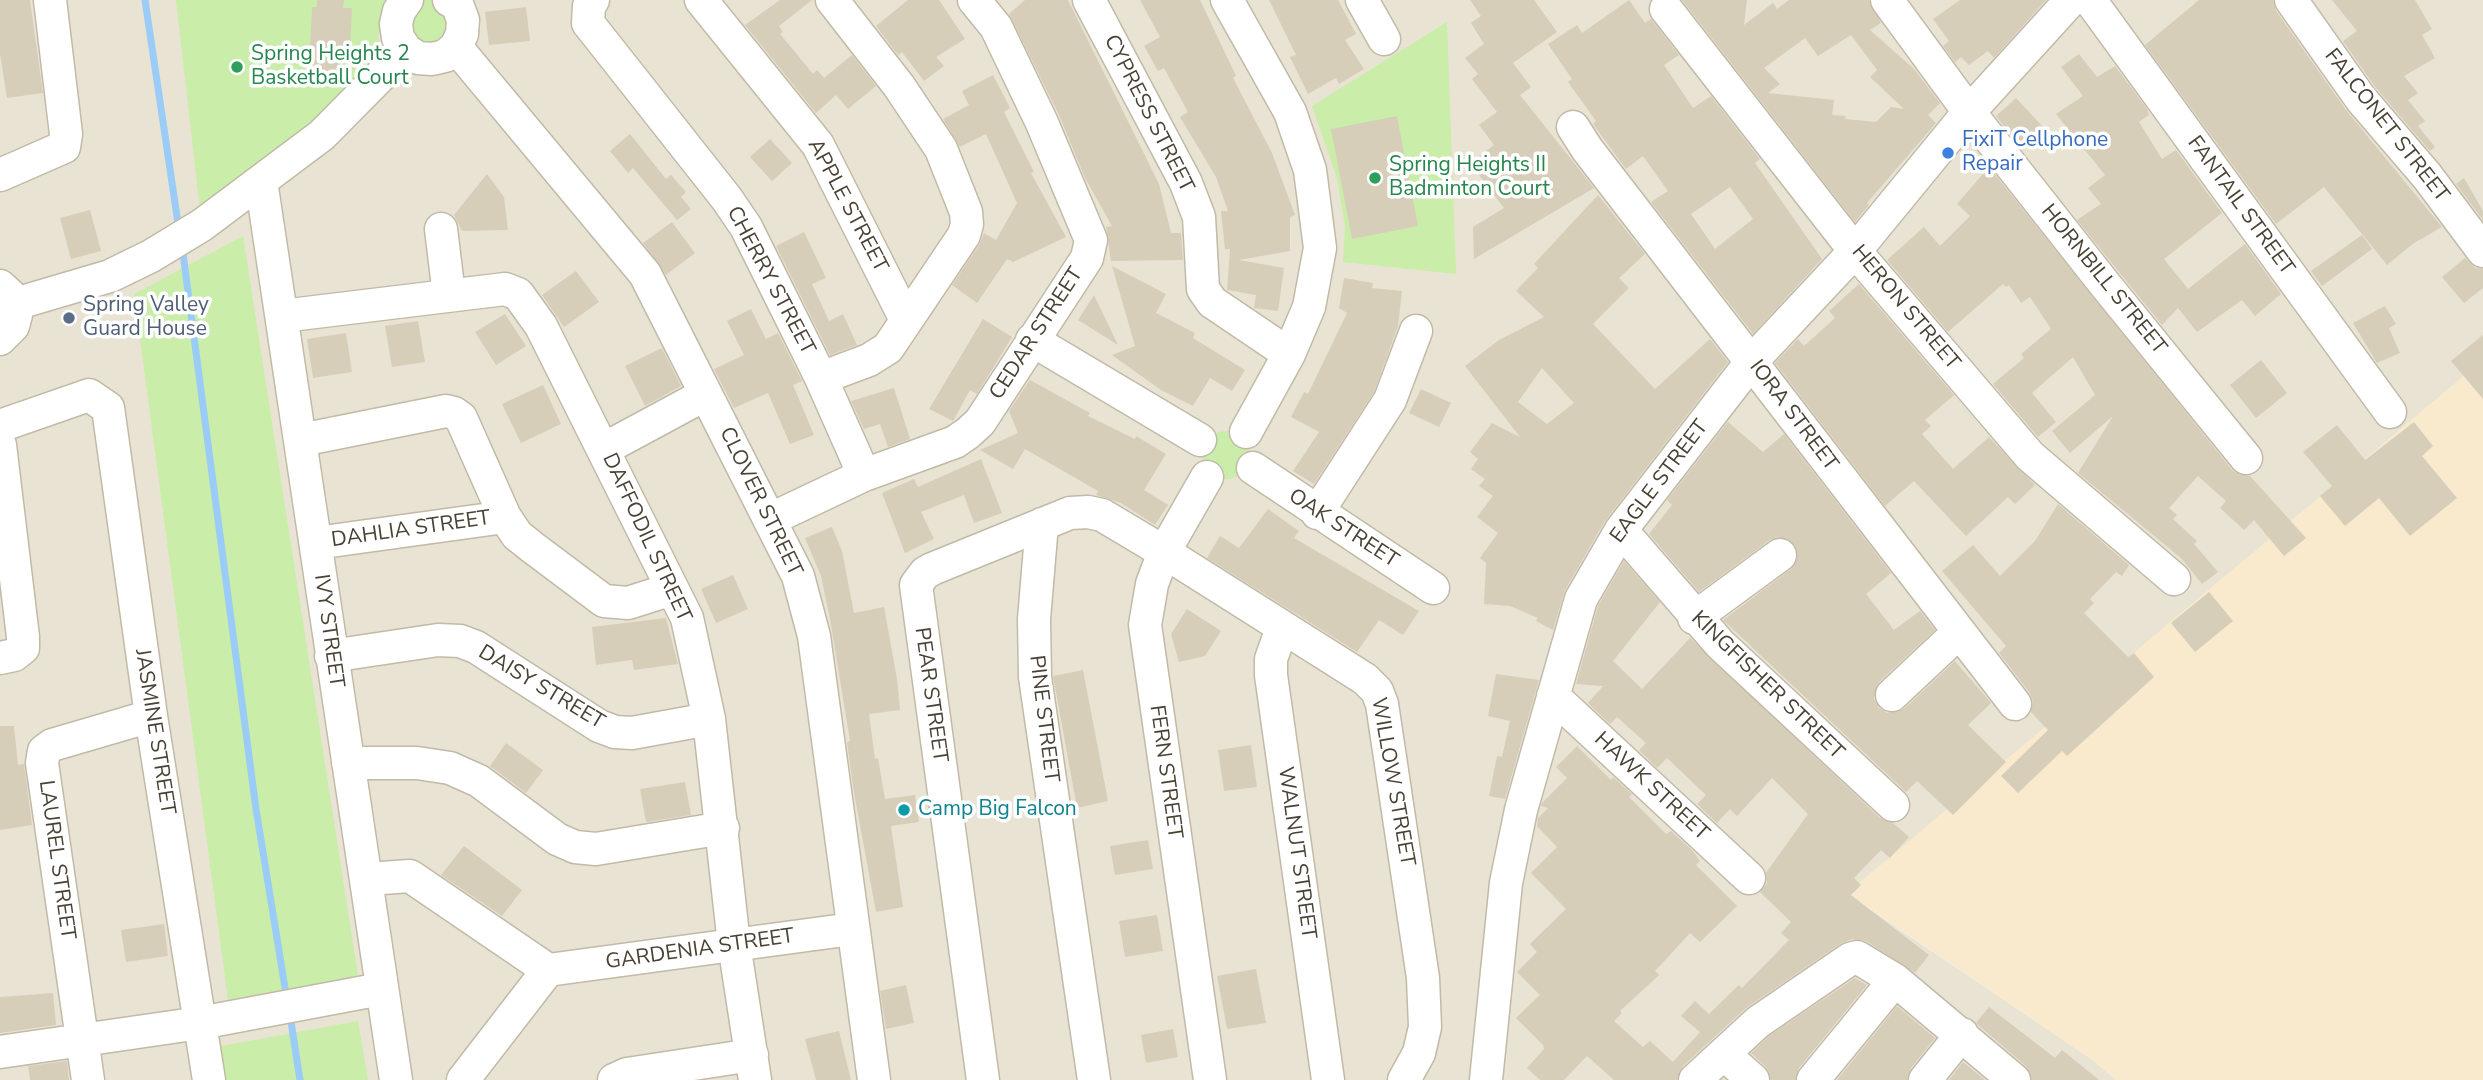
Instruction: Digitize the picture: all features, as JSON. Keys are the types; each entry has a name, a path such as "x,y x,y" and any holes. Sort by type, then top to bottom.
{"street":[{"path":"0,175 64,147 66,134 50,0"},
{"path":"407,0 399,10 396,24 398,38 405,50 418,58 432,60 445,56 456,47 463,34 463,20 455,1"},
{"name":"CHERRY STREET","path":"593,0 589,6 588,23 740,218 821,378 864,474"},
{"name":"APPLE STREET","path":"701,0 818,145 905,318"},
{"path":"821,378 869,360 888,348 905,318 964,235 966,212 941,149 899,86 832,0"},
{"name":"CEDAR STREET","path":"771,519 864,474 955,442 968,433 980,422 1087,258 1091,240 1042,123 996,27 974,0"},
{"name":"CYPRESS STREET","path":"1088,0 1186,183 1199,218 1200,277 1203,289 1212,302 1289,354"},
{"path":"1227,0 1290,112 1310,170 1320,248 1308,307 1289,354 1246,432"},
{"path":"1363,0 1384,39"},
{"name":"HORNBILL STREET","path":"1887,0 1969,112 2246,457"},
{"name":"EAGLE STREET","path":"1486,1080 1506,883 1521,810 1581,599 1621,530 1752,361 1855,250 1969,112 2071,0"},
{"name":"FANTAIL STREET","path":"2090,0 2390,412"},
{"name":"FALCONET STREET","path":"2291,0 2361,99 2427,176 2483,251"},
{"name":"HERON STREET","path":"1666,9 1855,250 2031,456 2174,579"},
{"name":"CLOVER STREET","path":"456,47 645,274 771,519 797,576 814,636 874,1080"},
{"path":"0,340 13,326 7,295 80,286 151,256 202,225 322,135 405,50"},
{"name":"IORA STREET","path":"1573,127 1587,149 2015,704"},
{"name":"IVY STREET","path":"261,181 331,656 368,879 396,1080"},
{"path":"441,229 449,295"},
{"name":"DAFFODIL STREET","path":"282,316 505,289 518,294 541,326 687,618 709,719 734,944 754,1068"},
{"path":"1317,513 1390,400 1416,331"},
{"path":"1032,340 1200,440"},
{"path":"604,449 706,394"},
{"name":"JASMINE STREET","path":"0,426 89,395 108,408 151,716 209,1080"},
{"name":"DAHLIA STREET","path":"301,440 446,411 454,413 461,418 505,517 517,535 604,601 628,603 672,589"},
{"path":"1221,425 1234,426 1246,432 1254,443 1256,456 1253,468 1244,478 1232,484 1219,483 1207,477 1199,466 1197,453 1200,440 1209,430 1221,425"},
{"path":"0,445 23,648 15,655 0,659"},
{"name":"OAK STREET","path":"1253,468 1433,588"},
{"name":"FERN STREET","path":"1207,477 1164,552 1148,606 1146,645 1210,1080"},
{"name":"PEAR STREET","path":"983,1080 916,585 925,573 932,569 1070,513 1088,512 1102,515 1164,552"},
{"name":"DAHLIA STREET","path":"316,543 505,517"},
{"name":"PINE STREET","path":"1042,524 1034,619 1035,677 1094,1080"},
{"name":"KINGFISHER STREET","path":"1621,530 1695,618 1893,805"},
{"name":"WILLOW STREET","path":"1164,552 1372,684 1382,704 1423,978 1425,1027 1419,1054 1404,1080"},
{"path":"1695,618 1780,555"},
{"name":"WALNUT STREET","path":"1282,628 1271,660 1271,675 1328,1080"},
{"path":"1892,695 1958,633"},
{"name":"DAISY STREET","path":"331,656 439,640 460,641 475,647 599,726 615,732 632,733 709,719"},
{"name":"HAWK STREET","path":"1553,696 1749,877"},
{"name":"LAUREL STREET","path":"89,1080 42,763 44,751 52,745 151,716"},
{"path":"348,763 417,763 450,768 479,781 557,839 575,847 596,849 723,828"},
{"path":"368,879 410,876 548,971 463,1080"},
{"name":"GARDENIA STREET","path":"548,971 852,929"},
{"path":"1695,1080 1758,1022 1850,959 1864,959 1895,980 1962,1034 2014,1080"},
{"path":"1814,1080 1895,980"},
{"path":"0,1052 200,1023 382,989"},
{"path":"1925,1080 1962,1034"},
{"path":"1724,1054 1753,1080"},
{"path":"614,1080 627,1074 754,1068"}],"shaded area":[{"path":"0,0 2483,0 2483,360 1847,894 2094,1061 2116,1080 0,1080"},
{"path":"2483,360 2483,1080 2116,1080 2094,1061 1847,893"}],"green space":[{"path":"176,0 385,0 390,5 380,21 378,37 384,54 307,131 200,210"},
{"path":"415,0 445,0 459,34 418,55 402,12"},
{"path":"1447,22 1456,274 1343,262 1345,226 1337,178 1312,106"},
{"path":"243,236 358,976 228,1000 134,294"},
{"path":"1226,431 1243,438 1250,455 1243,472 1226,479 1209,472 1202,455 1209,438"},
{"path":"358,1021 368,1080 221,1080 216,1047"}],"building":[{"path":"0,0 30,0 43,93 7,98 0,54"},
{"path":"317,0 344,0 343,8 352,8 350,48 341,48 340,77 313,76 315,47 310,46 312,7 317,7"},
{"path":"780,0 812,0 779,26 783,32 780,34 813,74 817,70 824,78 852,55 876,86 848,109 836,95 816,113 745,25"},
{"path":"908,0 939,0 965,39 936,57 944,66 924,81 902,52 898,55 876,26"},
{"path":"1025,0 1068,0 1159,184 1171,233 1181,233 1183,260 1111,261 1106,227 1112,226 1085,178 1059,115 1009,14"},
{"path":"1140,0 1200,0 1236,76 1233,78 1272,153 1295,215 1290,217 1290,251 1239,260 1284,268 1278,311 1254,308 1256,295 1227,290 1230,249 1225,249 1221,211 1228,211 1216,177 1180,117 1188,112 1164,68 1158,71 1144,46 1160,37"},
{"path":"1269,0 1338,0 1356,34 1345,40 1364,69 1339,84 1336,78 1308,94 1290,57 1296,55"},
{"path":"1470,0 1534,0 1557,32 1513,63 1531,87 1520,95 1594,188 1474,259 1473,227 1504,208 1470,163 1494,145 1479,125 1497,112 1472,79 1478,74 1465,58 1484,44 1471,23 1481,16"},
{"path":"1629,0 1645,23 1651,19 1679,55 1664,65 1693,108 1711,96 1760,159 1755,163 1822,259 1753,334 1651,202 1668,191 1643,156 1626,169 1593,124 1596,121 1568,82 1572,79 1548,44 1577,25 1582,33","holes":["1730,187 1753,219 1715,249 1691,214"]},
{"path":"1682,0 1747,0 1744,25 1773,3 1777,9 1789,0 1869,0 1881,23 1870,30 1914,69 1940,103 1928,115 1936,123 1867,203 1869,205 1855,222","holes":["1851,35 1877,70 1870,77 1904,109 1891,107 1876,122 1832,115 1834,100 1768,93 1780,84 1764,68 1805,38 1818,56"]},
{"path":"1960,0 2046,0 1994,58 1988,51 1969,65 1961,57 1955,62 1943,46 1949,41 1933,19"},
{"path":"2199,0 2273,0 2276,11 2346,110 2442,227 2414,243 2387,265 2324,187 2276,224 2145,45"},
{"path":"2332,0 2415,0 2432,29 2422,35 2435,58 2404,76 2418,93 2408,100 2425,121 2418,126 2435,147 2430,151 2376,88 2343,41 2357,31"},
{"path":"526,7 530,41 489,45 485,12"},
{"path":"2079,54 2097,77 2115,66 2147,109 2149,115 2139,122 2162,159 2176,150 2222,213 2164,259 2188,289 2245,244 2281,294 2255,316 2242,300 2197,332 2178,308 2162,325 2077,220 2101,204 2088,188 2105,175 2056,114 2083,96 2061,67"},
{"path":"993,75 1010,108 1004,112 1034,172 1031,173 1066,237 1013,262 1007,259 977,303 952,285 984,233 996,240 1017,203 986,134 960,147 943,119 969,105 962,91"},
{"path":"2016,98 2042,126 2019,146 1996,116"},
{"name":"Spring Heights II Badminton Court","path":"1397,116 1418,226 1352,239 1331,129"},
{"path":"630,134 666,179 671,175 686,192 681,197 691,209 677,220 633,168 628,173 610,151"},
{"path":"770,139 792,163 772,181 750,157"},
{"path":"1989,167 2232,470 2240,475 2250,476 2306,538 2284,556 2254,520 2244,530 2220,508 2226,501 2198,476 2169,508 2177,515 2173,519 2197,541 2194,544 2218,572 2202,584 2181,558 2078,473 2113,416 2070,453 2052,431 2095,395 2073,357 2032,393 2056,422 2038,437 1993,384 2024,358 2021,354 2051,329 2030,297 2021,303 2009,285 2006,287 2003,284 1948,332 1887,260 1924,227 1940,246 1970,216 1957,204"},
{"path":"487,174 504,197 508,230 462,231 454,215"},
{"path":"2464,178 2483,211 2483,220 2456,184"},
{"path":"1598,195 1645,254 1619,278 1629,288 1593,324 1655,389 1710,339 1728,362 1605,521 1565,590 1553,630 1536,621 1538,618 1510,606 1484,604 1486,563 1480,558 1498,533 1477,517 1493,496 1479,486 1485,479 1471,469 1478,459 1470,452 1492,423 1520,437 1465,366 1499,340 1544,317 1516,291 1538,268 1534,264","holes":["1542,368 1574,403 1547,424 1518,402"]},
{"path":"90,210 101,251 71,259 60,218"},
{"path":"672,222 695,253 666,275 643,243"},
{"path":"804,232 826,278 812,284 829,321 843,314 857,345 830,355 776,246"},
{"path":"2362,235 2372,249 2322,286 2311,271"},
{"path":"2465,258 2475,268 2483,269 2483,288 2464,303 2442,277"},
{"path":"1112,266 1166,294 1156,313 1195,333 1193,338 1245,370 1232,391 1210,378 1193,406 1161,390 1112,355 1135,346"},
{"path":"576,271 599,302 564,327 542,295"},
{"path":"1344,278 1373,283 1372,288 1402,291 1398,326 1374,392 1314,484 1293,471 1319,432 1291,417 1304,392 1308,394 1347,313 1339,308"},
{"path":"1859,284 1954,395 1925,420 1931,426 1922,434 1953,469 1989,437 2035,485 2015,504 2008,497 1966,536 1914,481 1885,506 1775,363 1798,339 1804,346 1835,318 1829,311"},
{"path":"1094,295 1118,345 1078,320"},
{"path":"2385,306 2396,324 2389,328 2400,353 2377,363 2353,323"},
{"path":"751,309 766,339 778,333 802,381 793,385 814,435 790,444 768,393 734,408 714,369 744,355 727,321"},
{"path":"505,314 526,346 496,365 475,332"},
{"path":"983,319 1012,337 977,394 970,390 953,421 929,409"},
{"path":"418,321 425,362 392,367 385,326"},
{"path":"346,333 352,372 313,378 307,339"},
{"path":"2483,335 2483,399 2451,361"},
{"path":"662,348 681,386 645,406 625,366"},
{"path":"2261,360 2287,393 2256,418 2230,385"},
{"path":"1030,380 1090,413 1088,416 1135,439 1136,436 1166,454 1144,490 1168,505 1155,525 1121,503 1096,495 1098,491 1025,449 1013,469 980,450 1018,433 1009,411"},
{"path":"543,385 561,424 521,443 502,404"},
{"path":"894,388 910,439 888,447 880,424 864,429 851,401"},
{"path":"1421,389 1451,403 1439,427 1409,413"},
{"path":"1728,422 1763,452 1784,434 1891,573 1866,594 1894,630 1920,611 1935,630 1879,682 1874,699 1879,708 1887,713 1904,709 1955,661 1991,703 1968,725 2006,762 1953,815 1917,781 1906,792 1723,620 1791,569 1798,554 1794,544 1779,537 1770,540 1699,592 1649,534 1672,505 1667,500"},
{"path":"2414,422 2433,446 2422,456 2457,498 2410,536 2379,498 2345,526 2320,496 2332,486 2303,452 2337,425 2365,460"},
{"path":"981,459 1002,513 974,523 964,495 921,512 934,539 905,553 882,493 914,479 918,487"},
{"path":"2058,504 2129,565 2122,576 2116,572 2090,599 2094,603 2084,613 2128,657 2134,653 2154,677 2067,756 2062,751 2018,793 2001,776 2048,730 2031,712 2033,702 2030,693 1999,653 2006,646 1942,571 1973,545 2000,576 2035,541"},
{"path":"1268,509 1299,531 1294,538 1419,611 1403,635 1379,620 1357,652 1207,558 1220,536 1239,548"},
{"path":"832,527 842,551 854,613 884,607 900,710 869,714 875,759 878,758 885,799 915,795 919,822 891,826 903,907 876,912 854,793 847,742 850,741 830,619 821,576 805,538"},
{"path":"1624,561 1660,602 1613,661 1642,689 1690,638 1880,818 1893,823 1909,837 1890,858 1881,850 1854,878 1861,885 1851,895 1929,955 1915,973 1866,941 1852,939 1840,944 1746,1008 1683,1066 1677,1080 1614,1080 1587,1056 1564,1080 1540,1080 1527,1068 1544,1049 1543,1045 1516,1018 1540,995 1517,972 1537,952 1530,944 1566,909 1531,873 1557,847 1537,826 1538,818 1548,808 1541,806 1542,803 1567,778 1556,767 1577,746 1611,780 1613,777 1632,794 1629,797 1666,834 1671,831 1692,850 1700,861 1696,865 1737,906 1700,942 1690,933 1655,971 1659,975 1620,1011 1622,1013 1614,1021 1643,1047 1650,1041 1673,1062 1700,1032 1681,1016 1695,1001 1709,1014 1739,985 1742,988 1789,940 1781,933 1791,922 1760,892 1767,883 1766,873 1808,814 1772,778 1737,816 1730,809 1717,823 1697,804 1706,795 1667,758 1657,768 1639,750 1646,743 1617,717 1610,724 1588,703 1603,686 1576,684 1598,606"},
{"path":"733,575 748,609 716,623 701,589"},
{"path":"2209,592 2233,621 2195,652 2171,623"},
{"path":"1187,609 1221,631 1205,656 1179,662 1171,634"},
{"path":"666,618 678,664 634,670 632,660 596,665 592,627"},
{"path":"1083,670 1108,801 1077,808 1053,676"},
{"path":"1496,674 1539,680 1505,799 1489,796 1497,756 1502,757 1510,721 1488,716"},
{"path":"0,726 14,726 18,765 24,764 32,825 0,830"},
{"path":"506,743 543,770 526,793 490,766"},
{"path":"1251,745 1257,787 1224,791 1218,750"},
{"path":"685,782 691,815 646,822 640,789"},
{"path":"1148,840 1153,869 1115,875 1110,846"},
{"path":"464,846 522,890 502,916 441,875"},
{"path":"1157,915 1163,951 1125,957 1119,921"},
{"path":"164,924 168,956 126,962 121,930"},
{"path":"1256,969 1266,1023 1227,1029 1217,976"},
{"path":"1855,978 1867,985 1799,1068 1795,1080 1771,1080 1766,1067 1751,1053 1769,1036"},
{"path":"906,985 914,1023 886,1029 880,991"},
{"path":"53,993 56,1025 0,1033 0,997"},
{"path":"1897,1006 1935,1038 1911,1068 1907,1080 1837,1080"},
{"path":"1989,1007 2055,1058 2062,1050 2099,1080 2032,1080 2026,1066 1976,1023"},
{"path":"1173,1029 1178,1057 1146,1063 1141,1035"},
{"path":"839,1031 851,1080 816,1080 805,1039"},
{"path":"67,1061 69,1080 30,1080 28,1066"},
{"path":"1963,1062 1985,1080 1949,1080"}],"waterway":[{"path":"145,0 179,230"},
{"path":"182,246 256,809 287,1000"},
{"path":"290,1015 300,1080"}],"place":[{"name":"Spring Heights 2 Basketball Court","path":"237,67"},
{"name":"FixiT Cellphone Repair","path":"1948,153"},
{"name":"Spring Heights II Badminton Court","path":"1375,178"},
{"name":"Spring Valley Guard House","path":"69,318"},
{"name":"Camp Big Falcon","path":"904,810"}]}
